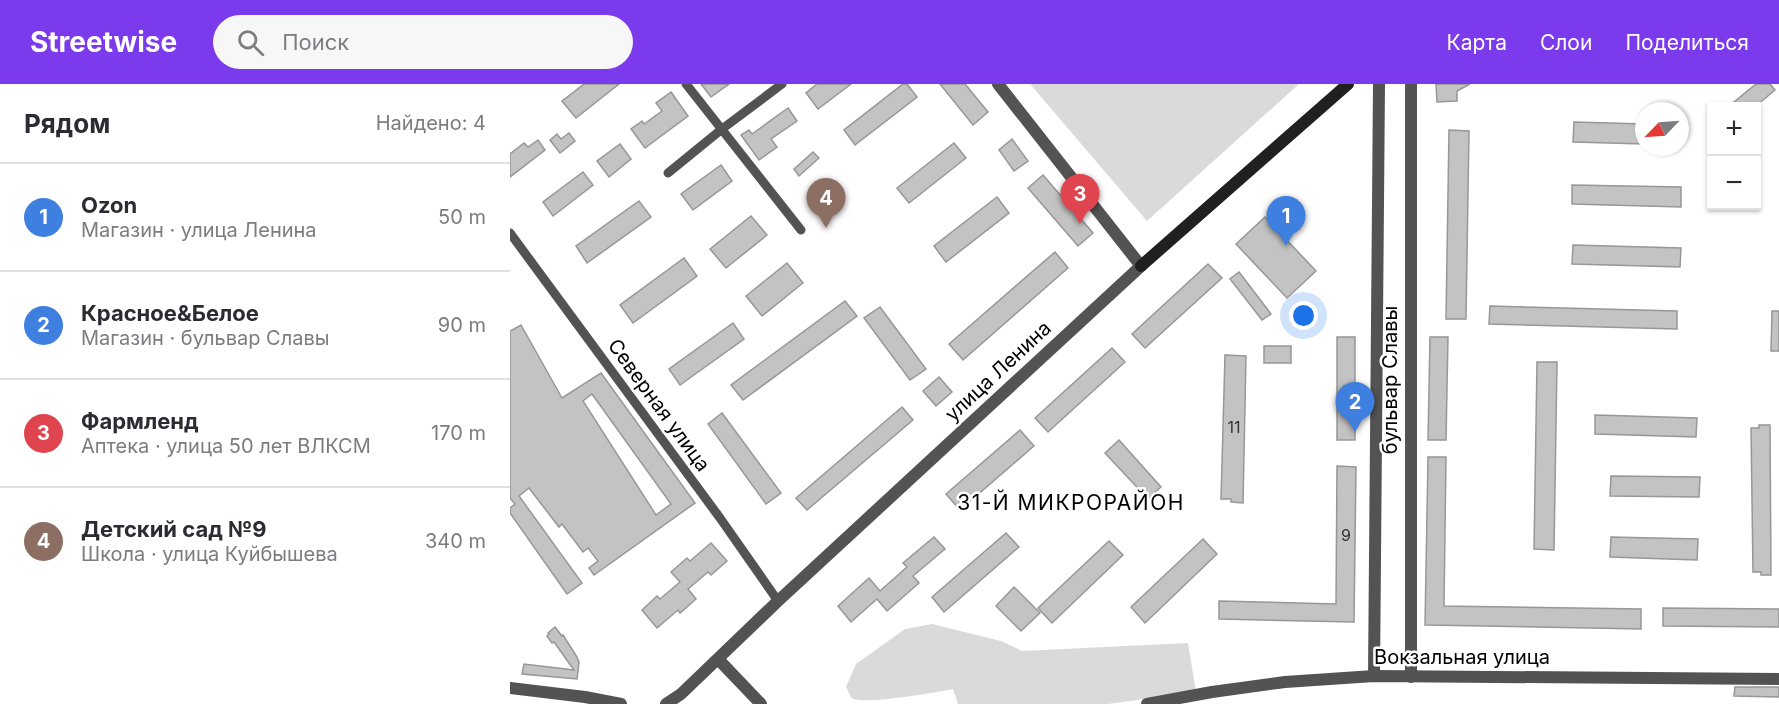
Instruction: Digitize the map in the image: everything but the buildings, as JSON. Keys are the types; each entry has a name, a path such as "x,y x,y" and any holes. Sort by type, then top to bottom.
{"main road":[{"name":"улица Ленина","path":"1141,266 1347,84"}],"street":[{"path":"686,84 801,230"},
{"path":"668,173 782,84"},
{"path":"998,84 1141,266"},
{"name":"бульвар Славы","path":"1374,676 1379,84"},
{"name":"бульвар Славы","path":"1410,84 1411,676"},
{"name":"Северная улица","path":"510,233 706,499 778,601"},
{"name":"улица Ленина","path":"666,704 681,694 778,601 1141,266"},
{"path":"718,659 761,704"},
{"name":"Вокзальная улица","path":"1148,704 1285,682 1374,676 1779,679"},
{"path":"510,688 621,704"}],"shaded area":[{"path":"1030,84 1299,84 1147,221"},
{"path":"932,624 1001,641 1022,651 1188,643 1196,692 1108,704 958,704 953,689 886,699 852,698 846,687 856,664 905,629"}],"place":[{"name":"Фармленд","path":"1080,224"},
{"name":"Детский сад №9","path":"826,228"},
{"name":"Ozon","path":"1286,246"},
{"name":"Красное&Белое","path":"1355,432"}],"district":[{"name":"31-Й МИКРОРАЙОН","path":"1071,502"}]}
